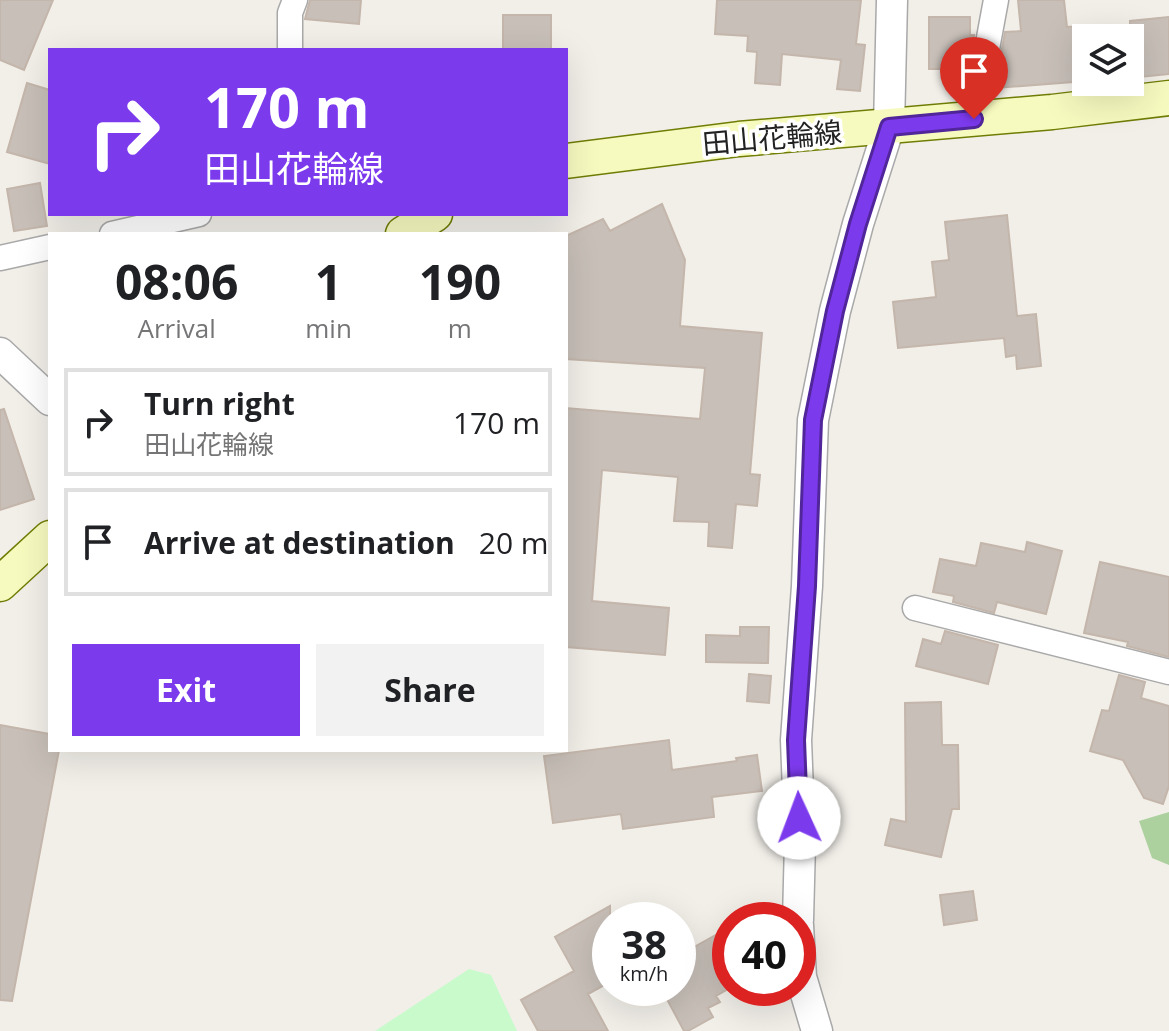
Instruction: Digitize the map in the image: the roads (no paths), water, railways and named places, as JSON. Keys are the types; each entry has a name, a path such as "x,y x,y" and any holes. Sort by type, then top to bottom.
{"main road":[{"name":"田山花輪線","path":"568,161 739,139 1052,112 1169,98"},
{"path":"406,232 432,216"},
{"path":"0,584 48,540"}],"street":[{"path":"290,48 290,13 295,0"},
{"path":"799,902 796,740 807,586 813,420 835,311 858,224 889,127 892,0"},
{"path":"974,119 996,0"},
{"path":"121,232 190,216"},
{"path":"0,258 48,247"},
{"path":"0,353 48,398"},
{"path":"915,608 1169,672"},
{"path":"810,1006 817,1031"}]}
